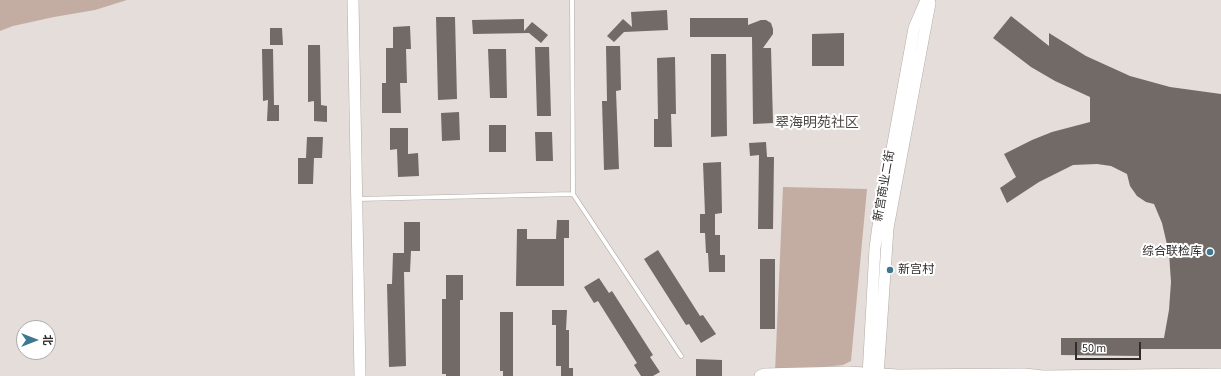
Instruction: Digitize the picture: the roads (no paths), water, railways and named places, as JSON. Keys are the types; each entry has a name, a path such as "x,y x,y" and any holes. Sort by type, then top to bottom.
{"street":[{"path":"353,0 360,376"},
{"name":"新宫商业二街","path":"873,375 875,248 878,226 914,28 926,0"},
{"name":"新宫商业二街","path":"873,375 888,228 931,0"},
{"path":"760,376 764,374 848,372 873,375 1024,374 1043,376 1221,374"}],"lane":[{"path":"572,0 574,194 681,356"},
{"path":"356,199 574,194"}],"place":[{"name":"综合联检库","path":"1210,252"},
{"name":"新宫村","path":"890,270"}],"district":[{"name":"翠海明苑社区","path":"817,124"}]}
